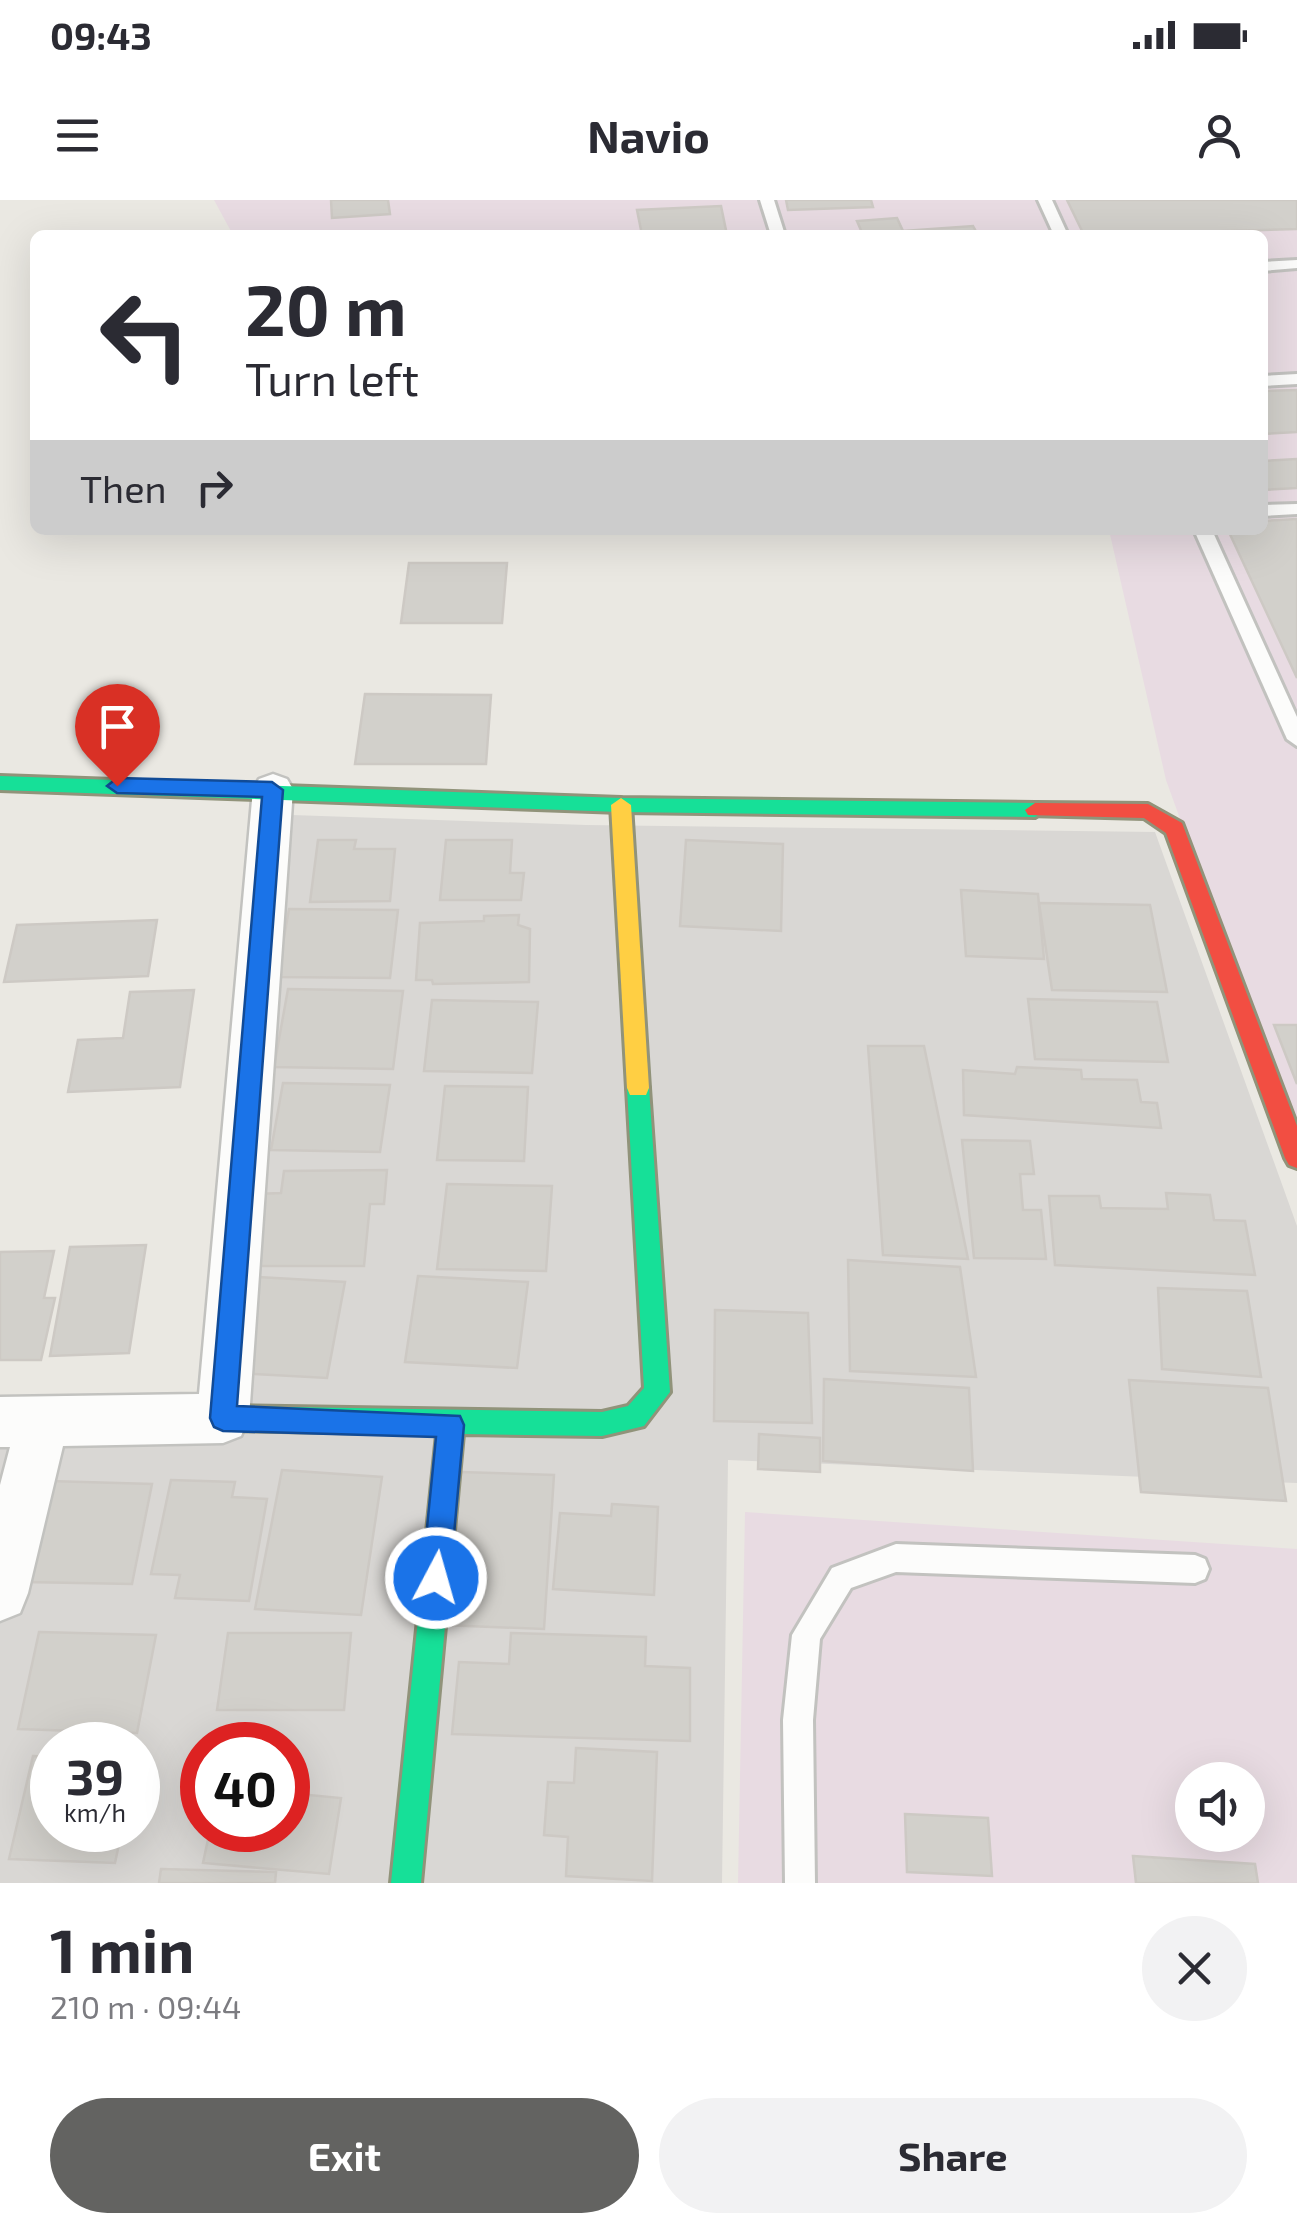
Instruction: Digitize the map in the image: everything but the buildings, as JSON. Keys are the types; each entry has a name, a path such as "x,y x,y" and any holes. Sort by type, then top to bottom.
{"street":[{"path":"0,783 621,805 1127,808 1164,819 1182,841 1297,1158"},
{"path":"223,1418 272,790"},
{"path":"0,1593 21,1423 223,1418 451,1425 632,1421 650,1409 657,1392 621,805"},
{"path":"406,1883 451,1425"}],"lane":[{"path":"767,200 776,230"},
{"path":"1045,200 1059,230"},
{"path":"1268,267 1294,269"},
{"path":"1268,380 1297,378"},
{"path":"1268,511 1297,509"},
{"path":"1205,535 1297,739"},
{"path":"800,1883 798,1720 806,1634 842,1578 896,1558 1195,1568"}],"shaded area":[{"path":"214,200 1297,200 1297,1142 1166,780 1110,535 1268,535 1268,230 230,230"},
{"path":"292,815 586,825 1155,832 1297,1226 1297,1483 728,1460 722,1883 0,1883 0,1438 234,1434"},
{"path":"745,1512 1297,1549 1297,1883 738,1883"}],"traffic: fast":[{"path":"0,783 621,805 1035,810"},
{"path":"223,1418 602,1424 635,1417 657,1392 638,1088"},
{"path":"406,1883 451,1425"}],"traffic: slow":[{"path":"621,805 638,1088"}],"traffic: jam":[{"path":"1035,810 1148,811 1175,828 1297,1158"}],"route":[{"path":"117,786 272,790 223,1418 451,1425 436,1578"}]}
